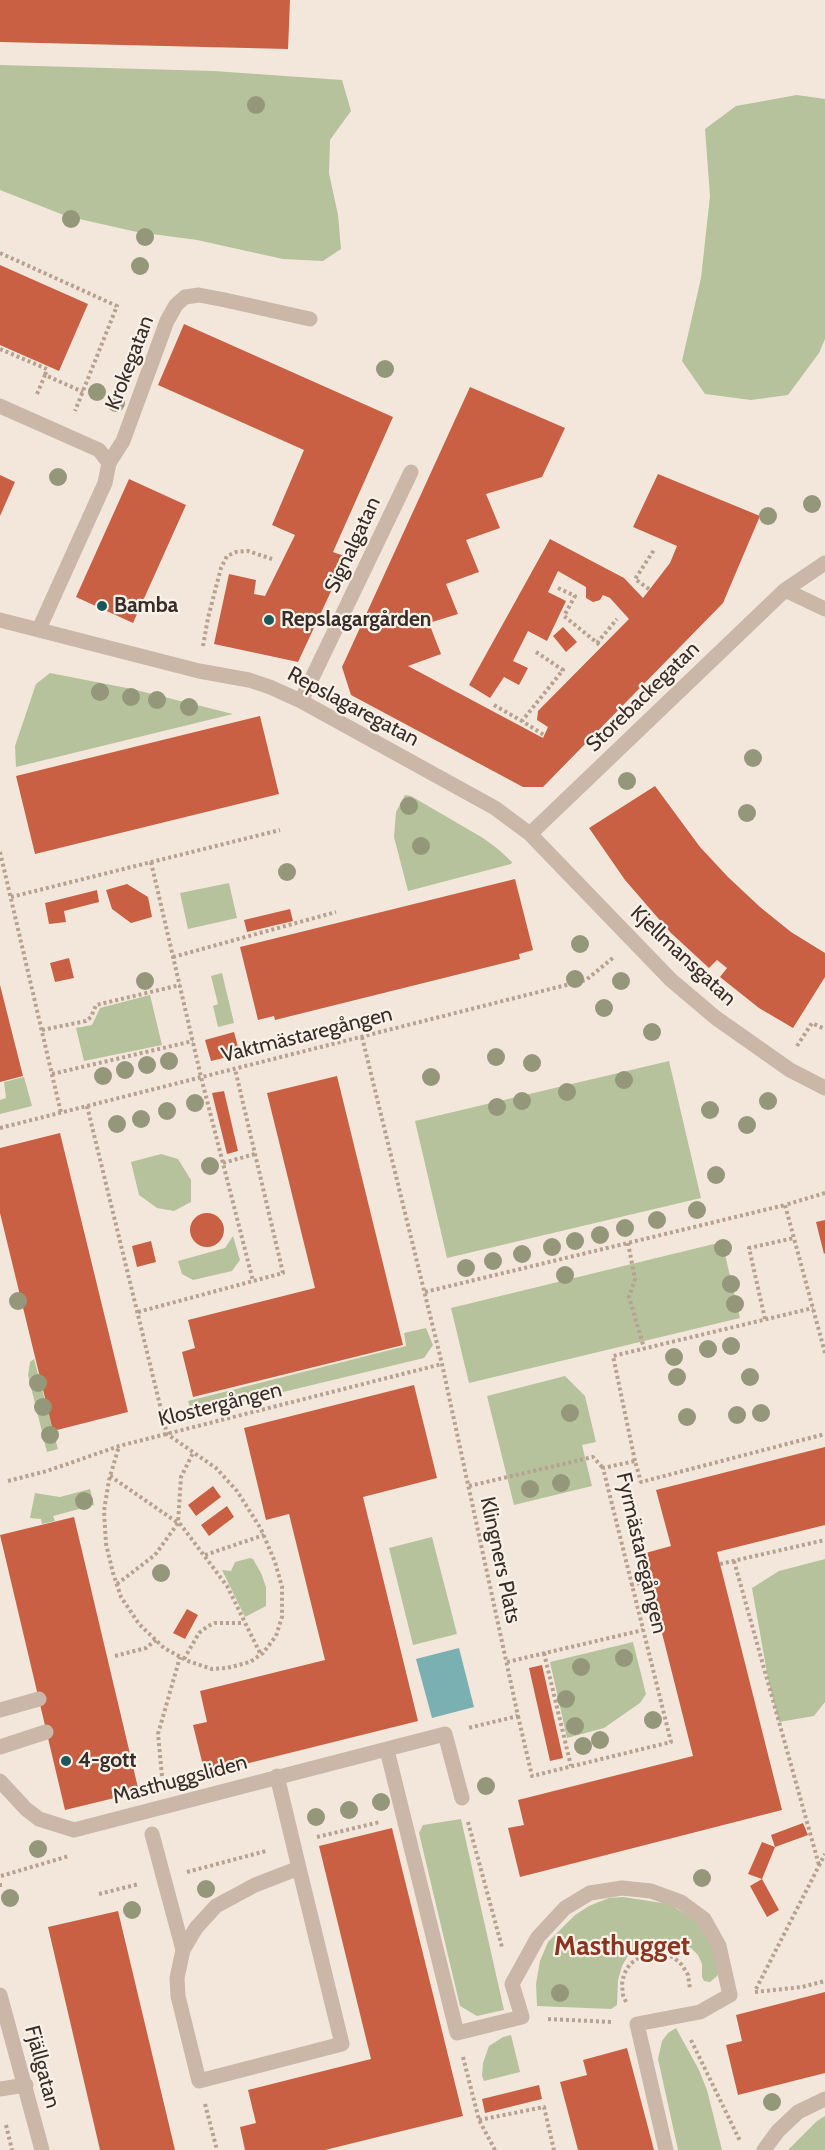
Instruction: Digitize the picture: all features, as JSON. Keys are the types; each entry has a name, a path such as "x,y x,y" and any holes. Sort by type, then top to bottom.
{"street":[{"name":"Krokegatan","path":"39,629 105,483 109,463 123,441 167,321 176,305 185,297 199,295 310,319"},
{"path":"0,406 99,450 109,463"},
{"name":"Signalgatan","path":"301,701 411,472"},
{"name":"Storebackegatan","path":"530,834 785,590 825,563"},
{"path":"785,590 825,609"},
{"name":"Repslagaregatan","path":"0,620 270,687 301,701 495,808 530,834"},
{"name":"Kjellmansgatan","path":"530,834 671,980 716,1018 790,1070 825,1088"},
{"path":"0,1710 39,1699"},
{"path":"0,1747 46,1732"},
{"name":"Masthuggsliden","path":"0,1781 26,1809 39,1819 74,1830 445,1734 462,1798"},
{"path":"387,1749 457,2033 522,2017 512,1984 538,1937 565,1908 590,1893 622,1888 651,1891 681,1902 704,1919 719,1946 730,1995 700,2012 643,2023 666,2150"},
{"path":"277,1776 342,2044 199,2081 178,1996 177,1978 183,1950 196,1928 216,1906 255,1886 299,1868"},
{"path":"152,1834 183,1950"},
{"name":"Fjällgatan","path":"0,1995 42,2150"},
{"path":"0,2089 26,2085"},
{"path":"764,2150 778,2131 798,2112 825,2098"}],"path":[{"path":"0,253 117,306 66,434"},
{"path":"0,349 47,369 27,418"},
{"path":"45,375 83,392"},
{"path":"649,589 635,579 654,550"},
{"path":"199,671 207,618 221,568 227,556 236,552 248,551 272,558"},
{"path":"558,588 575,596 564,616 599,644 617,619"},
{"path":"522,721 563,670 536,652"},
{"path":"494,705 544,735"},
{"path":"11,897 280,830"},
{"path":"0,852 61,1113"},
{"path":"151,862 201,1077 253,1281"},
{"path":"173,957 336,912"},
{"name":"Vaktmästaregången","path":"0,1128 586,980 614,957"},
{"path":"42,1030 86,1021 91,1017 96,1005 180,985"},
{"path":"797,1047 812,1023 825,1029"},
{"name":"Klingners Plats","path":"362,1037 442,1364 532,1776"},
{"path":"52,1074 193,1041"},
{"path":"138,1312 283,1273 235,1069"},
{"path":"87,1106 167,1434 216,1468 237,1491 264,1535 275,1562 282,1587 282,1617 276,1636 261,1655 250,1662 212,1669 182,1658 164,1648 140,1624 121,1597 106,1544 104,1511 110,1476 119,1446"},
{"path":"223,1163 255,1154"},
{"path":"425,1292 785,1204 825,1192"},
{"path":"785,1204 825,1353"},
{"path":"765,1319 749,1248 794,1238"},
{"path":"628,1243 634,1279 629,1297 644,1348"},
{"path":"635,1461 613,1356 813,1308"},
{"name":"Klostergången","path":"8,1481 47,1471 119,1446 442,1364"},
{"name":"Fyrmästaregången","path":"532,1776 671,1742 603,1468 635,1461 641,1482 825,1434"},
{"path":"117,1584 155,1555 178,1523 181,1477 193,1453"},
{"path":"469,1486 592,1457 603,1468"},
{"path":"110,1476 178,1523 205,1555 227,1587 261,1655"},
{"path":"205,1555 264,1535"},
{"path":"720,1564 825,1539"},
{"path":"734,1561 819,1864"},
{"path":"632,1585 648,1581"},
{"path":"162,1776 158,1734 182,1658 199,1634 208,1626 215,1623 244,1623"},
{"path":"507,1662 643,1630"},
{"path":"115,1656 146,1648 156,1640"},
{"path":"544,1653 571,1766"},
{"path":"473,1727 518,1716"},
{"path":"462,1798 512,1984"},
{"path":"99,1894 403,1816"},
{"path":"1,1876 77,1853"},
{"path":"754,1992 825,1854"},
{"path":"643,2023 627,2005 623,1995 624,1974 630,1964 651,1953 673,1958 682,1965 688,1975 690,1986 680,2016 744,2150"},
{"path":"730,1995 802,1987 825,1982"},
{"path":"522,2017 643,2023"},
{"path":"457,2033 479,2120 495,2150"},
{"path":"199,2081 217,2150"},
{"path":"479,2120 544,2107 554,2150"}],"green space":[{"path":"0,65 214,71 342,80 351,111 330,140 329,173 338,215 341,249 323,261 283,259 197,240 137,232 66,216 0,190"},
{"path":"797,95 825,99 825,339 819,353 788,395 751,400 705,394 682,361 701,278 710,196 705,129 736,106"},
{"path":"50,673 132,689 233,714 16,767 15,746 36,684"},
{"path":"405,795 411,796 483,838 512,862 511,864 408,891 394,837 396,812"},
{"path":"229,883 237,918 188,929 180,893"},
{"path":"222,973 234,1023 218,1027 213,1006 218,1004 211,976"},
{"path":"150,995 162,1045 84,1061 76,1028 92,1025 100,1008"},
{"path":"669,1061 701,1198 447,1258 415,1121"},
{"path":"24,1077 32,1106 0,1114 0,1100 6,1098 4,1082"},
{"path":"161,1154 178,1159 191,1180 191,1202 174,1211 157,1208 139,1195 131,1162"},
{"path":"233,1236 240,1260 232,1271 193,1280 182,1274 178,1261 225,1248"},
{"path":"722,1242 740,1318 469,1383 451,1308"},
{"path":"426,1328 433,1345 424,1358 192,1414 188,1401 406,1346 404,1333"},
{"path":"34,1359 58,1449 47,1452 28,1375 30,1362"},
{"path":"565,1376 585,1396 596,1442 582,1445 592,1486 514,1505 487,1396"},
{"path":"90,1489 94,1505 53,1516 55,1521 42,1524 41,1519 30,1518 35,1493 60,1497"},
{"path":"432,1537 457,1634 413,1645 389,1548"},
{"path":"253,1559 261,1573 266,1587 266,1606 245,1617 222,1570 231,1571 235,1562"},
{"path":"825,1559 825,1702 814,1716 779,1722 769,1684 752,1588 779,1571"},
{"path":"633,1642 646,1694 640,1703 604,1728 567,1738 550,1662"},
{"path":"461,1819 504,2010 477,2016 460,2006 419,1833 423,1825"},
{"path":"623,1897 669,1904 697,1921 714,1946 720,1971 717,1976 710,1982 704,1981 702,1964 698,1955 691,1948 673,1941 655,1940 645,1943 629,1954 618,1980 617,2005 611,2009 537,2006 536,1984 540,1961 548,1942 575,1915 589,1906 609,1898"},
{"path":"676,2028 707,2090 722,2150 678,2150 658,2059 662,2041"},
{"path":"511,2035 520,2072 484,2081 483,2063 489,2046"},
{"path":"825,2116 825,2150 788,2150 817,2121"}],"water":[{"path":"459,1648 474,1707 432,1718 416,1659"}],"building":[{"path":"0,0 290,0 288,49 0,42"},
{"path":"0,265 88,304 59,371 0,345"},
{"path":"184,324 393,417 333,552 347,557 298,662 214,644 229,574 256,580 254,594 265,596 295,535 272,525 304,450 158,385"},
{"path":"470,387 565,428 542,477 486,494 500,528 466,540 479,572 446,584 458,614 429,623 441,654 408,666 543,738 548,727 537,720 538,711 629,619 610,598 603,595 600,600 593,602 586,598 586,587 558,571 548,592 566,601 547,641 528,631 513,661 528,668 519,685 504,677 490,698 469,685 550,539 624,578 643,598 670,563 677,546 633,527 658,474 760,516 723,603 543,787 523,787 351,695 342,667"},
{"path":"0,475 15,482 0,516"},
{"path":"129,479 186,505 133,623 76,597"},
{"path":"563,627 577,642 566,652 553,636"},
{"path":"260,716 279,794 35,854 16,776"},
{"path":"655,786 700,847 728,877 791,932 825,953 825,977 793,1028 759,1008 720,977 727,968 717,960 709,968 671,933 625,880 589,828"},
{"path":"515,879 533,950 519,954 520,959 275,1020 274,1016 258,1020 240,947"},
{"path":"127,884 148,897 152,917 131,923 112,909 106,890"},
{"path":"97,890 99,902 64,911 66,922 49,924 45,903"},
{"path":"290,909 293,921 247,932 244,920"},
{"path":"69,958 74,978 55,982 50,963"},
{"path":"0,985 23,1076 0,1082"},
{"path":"234,1032 240,1054 211,1061 205,1040"},
{"path":"337,1076 403,1345 193,1397 182,1352 195,1348 188,1320 315,1288 267,1093"},
{"path":"224,1091 238,1151 227,1154 212,1093"},
{"path":"60,1133 128,1412 53,1431 0,1213 0,1148"},
{"path":"207,1213 219,1218 224,1230 219,1242 207,1247 195,1242 190,1230 195,1218"},
{"path":"825,1220 825,1253 824,1254 816,1222"},
{"path":"151,1241 156,1262 137,1267 132,1246"},
{"path":"414,1385 437,1478 363,1497 418,1721 205,1774 193,1725 207,1722 200,1691 325,1660 289,1514 266,1520 244,1428"},
{"path":"825,1447 825,1525 717,1552 782,1810 520,1877 508,1828 524,1825 518,1800 693,1756 642,1554 671,1546 656,1490"},
{"path":"213,1486 221,1497 196,1516 188,1505"},
{"path":"227,1506 234,1517 209,1536 201,1525"},
{"path":"74,1517 139,1792 65,1810 0,1535"},
{"path":"187,1609 198,1615 185,1639 173,1633"},
{"path":"542,1665 563,1758 550,1761 529,1668"},
{"path":"803,1823 808,1835 775,1847 771,1835"},
{"path":"392,1828 463,2116 325,2150 245,2150 240,2127 256,2123 248,2090 371,2059 319,1846"},
{"path":"762,1842 775,1847 762,1879 748,1874"},
{"path":"762,1879 779,1910 767,1917 750,1886"},
{"path":"118,1911 175,2150 100,2150 48,1927"},
{"path":"825,1992 825,2073 738,2095 726,2045 742,2041 736,2015"},
{"path":"627,2048 654,2150 578,2150 560,2082 587,2075 583,2060"},
{"path":"539,2085 542,2099 485,2113 482,2099"}],"place":[{"name":"Bamba","path":"102,606"},
{"name":"Repslagargården","path":"269,620"},
{"name":"4-gott","path":"66,1761"}],"district":[{"name":"Masthugget","path":"622,1947"}]}
